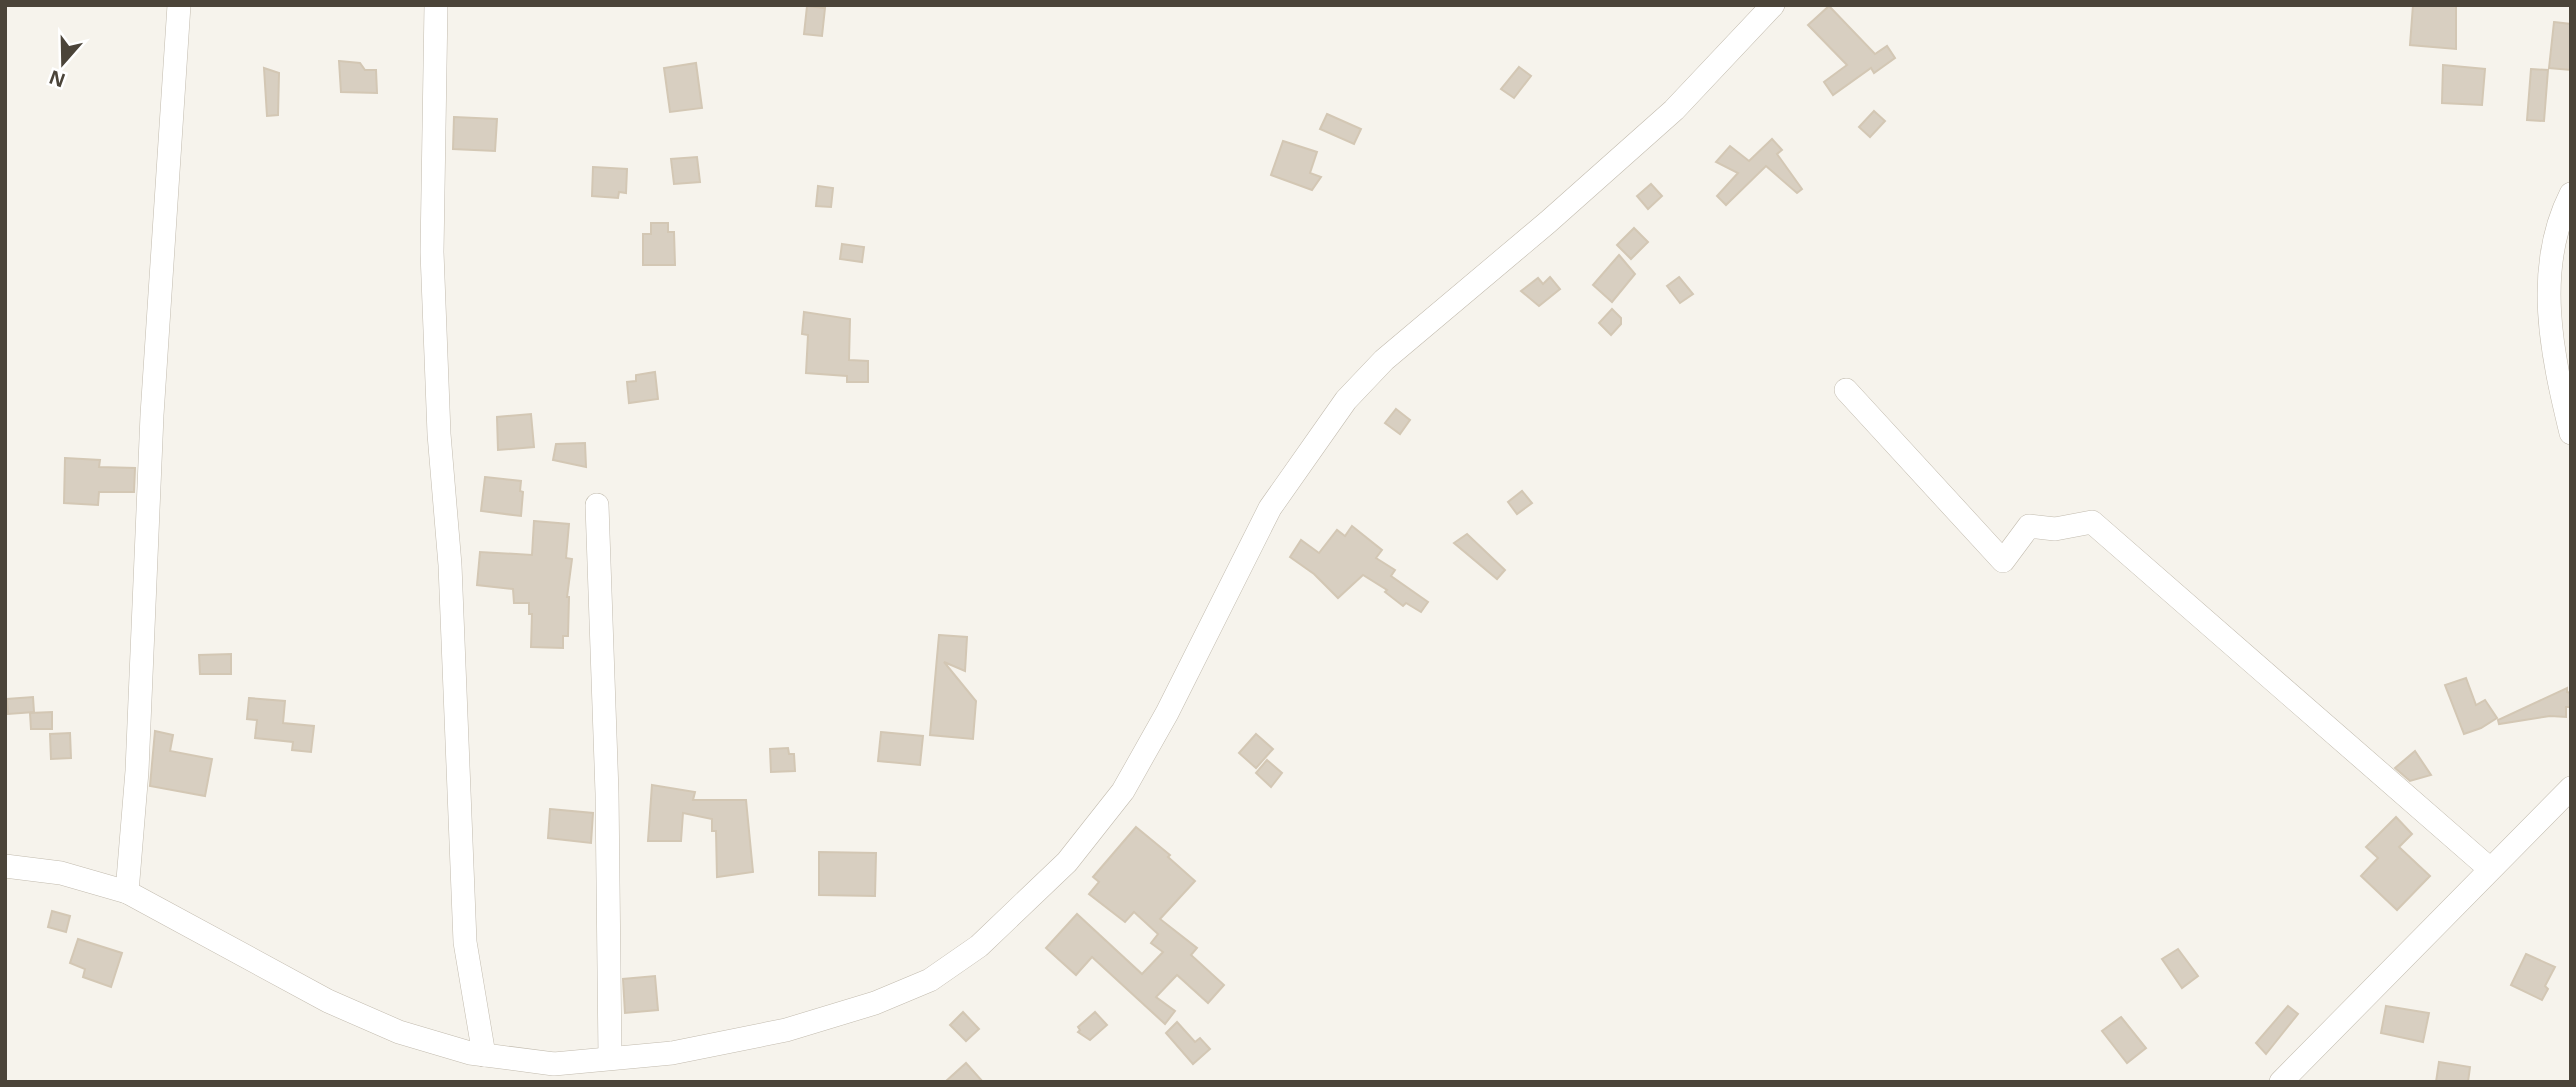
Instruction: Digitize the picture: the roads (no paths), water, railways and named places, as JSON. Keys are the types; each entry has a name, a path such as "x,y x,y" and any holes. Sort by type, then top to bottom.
{"street":[{"path":"127,892 137,771 152,415 179,5"},
{"path":"436,5 432,252 439,434 450,565 465,942 484,1055"},
{"path":"5,866 61,873 127,892 328,1001 399,1032 470,1054 554,1064 672,1053 786,1030 875,1003 930,979 979,946 1067,862 1123,791 1167,713 1270,508 1346,400 1384,360 1548,222 1674,110 1773,5"},
{"path":"2571,194 2560,216 2547,290 2556,372 2571,433"},
{"path":"1846,390 2003,561 2029,526 2055,529 2092,522 2490,869"},
{"path":"597,505 607,793 610,1057"},
{"path":"2281,1082 2571,788"}]}
